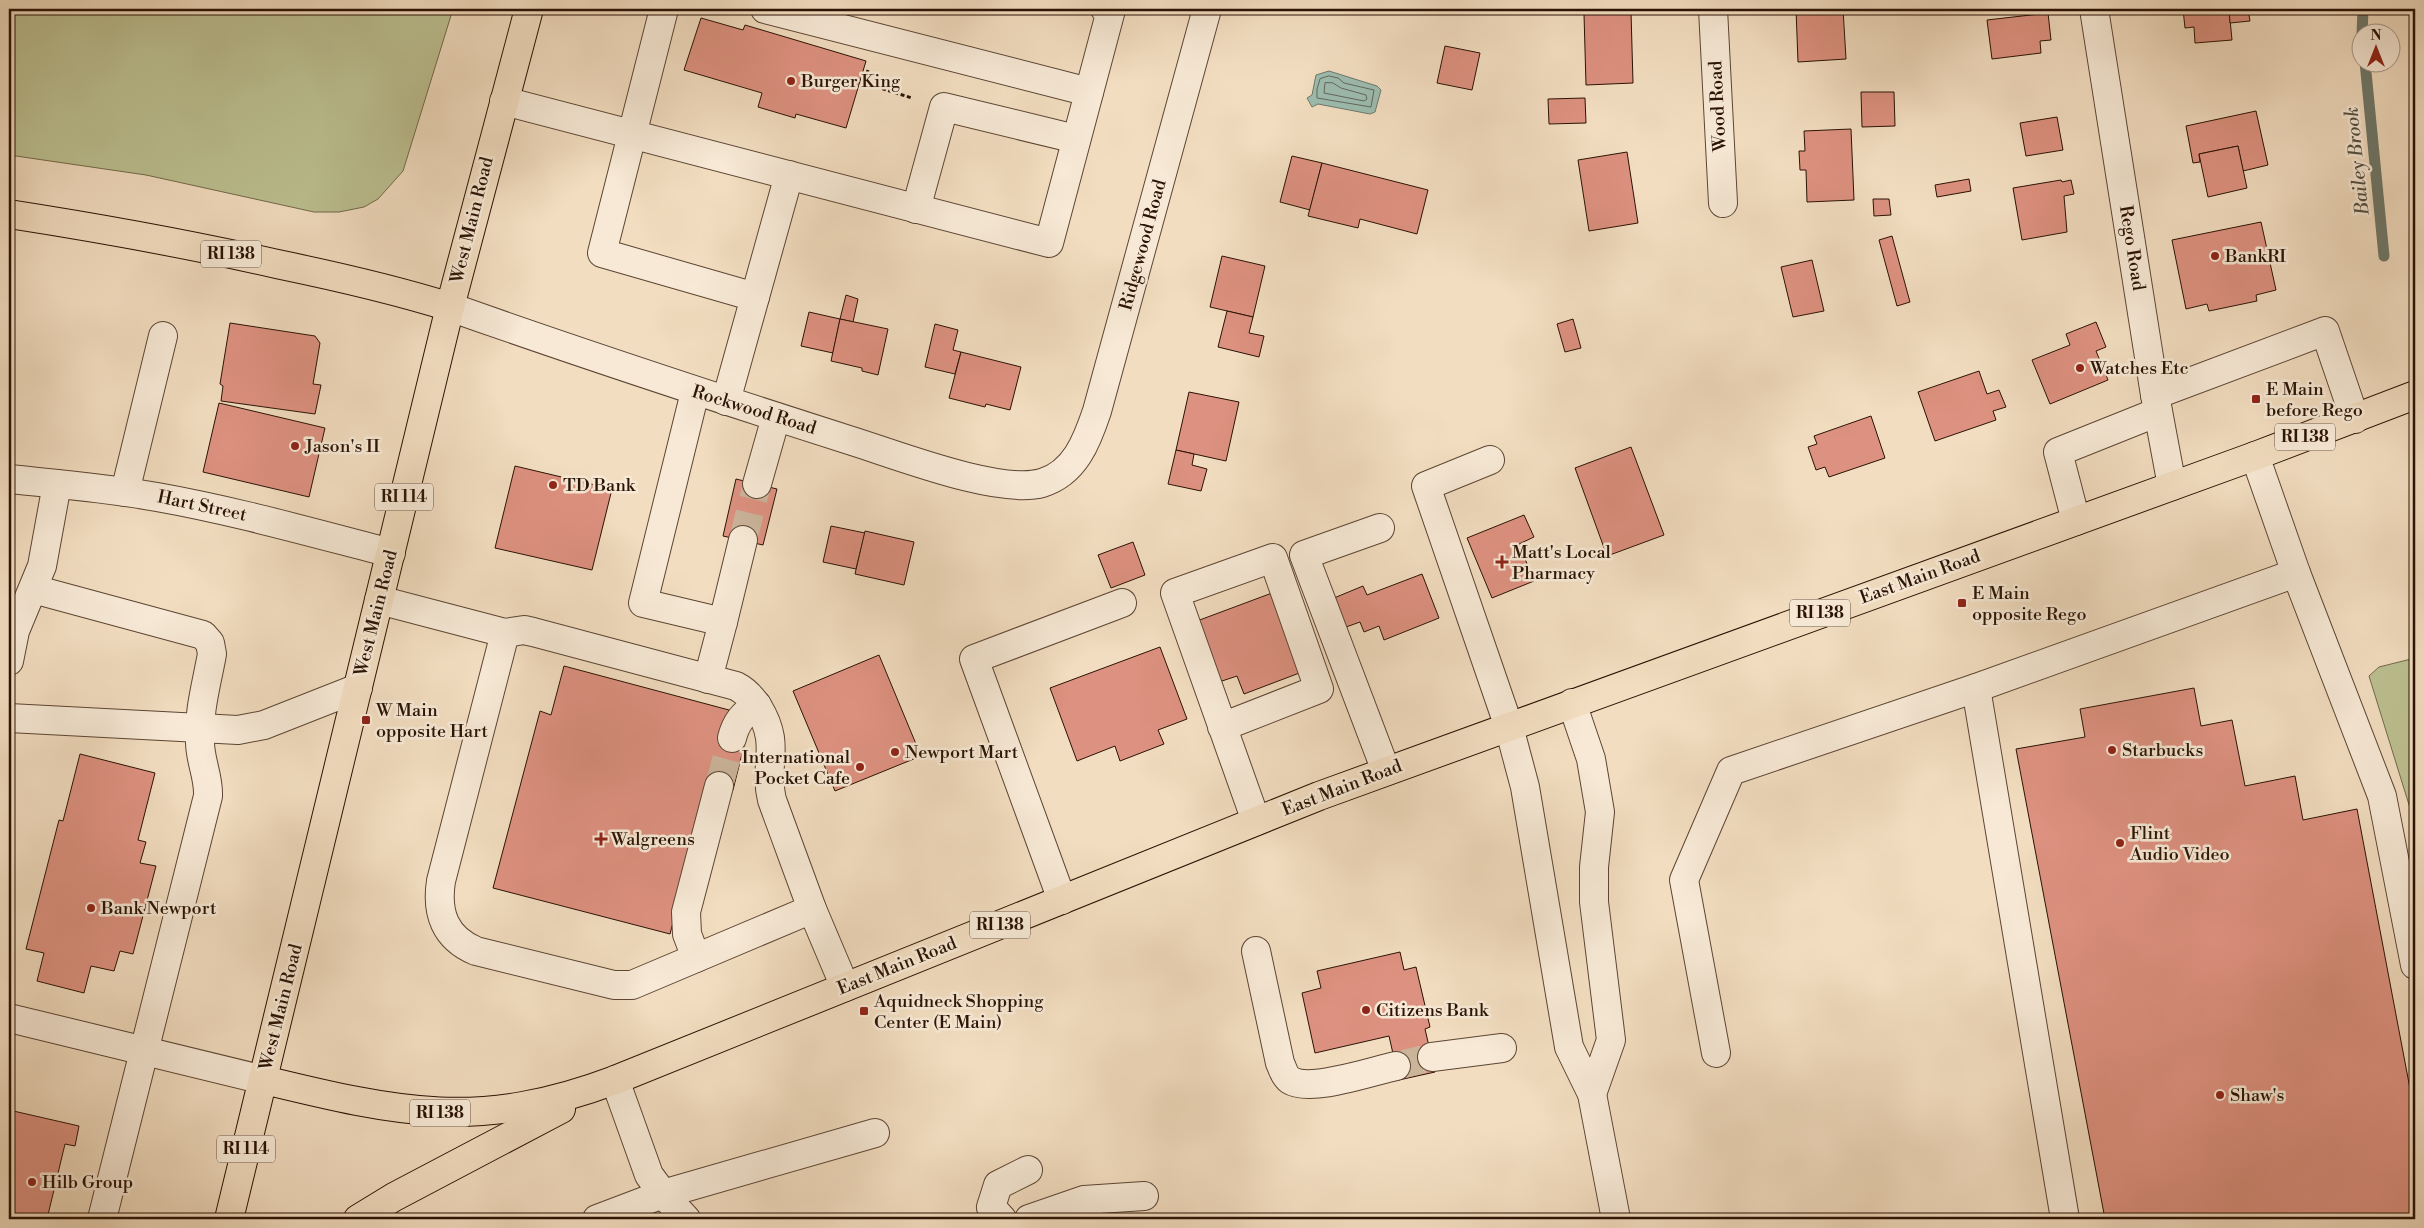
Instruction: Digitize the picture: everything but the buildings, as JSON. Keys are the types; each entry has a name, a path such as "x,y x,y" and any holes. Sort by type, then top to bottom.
{"main road":[{"name":"West Main Road","path":"229,1219 450,307 528,9"},
{"name":"RI 138","path":"9,214 129,233 234,254 390,289 450,307"},
{"name":"East Main Road","path":"264,1080 376,1106 461,1114 514,1109 540,1104 615,1080 1256,821 1386,771 2255,456 2415,395"},
{"path":"358,1219 394,1197 615,1080"}],"street":[{"path":"664,9 602,253 755,297"},
{"path":"766,9 1089,92"},
{"path":"504,101 1049,243 1111,10 1105,9"},
{"name":"Ridgewood Road","path":"1061,473 1084,445 1102,394 1206,9"},
{"name":"Wood Road","path":"1713,9 1723,203"},
{"name":"Rego Road","path":"2094,9 2156,403 2172,486"},
{"path":"916,209 944,107 1076,139"},
{"path":"726,401 789,175"},
{"name":"Rockwood Road","path":"450,307 695,392 982,480 1030,486 1052,479 1061,473"},
{"path":"2076,521 2058,452 2156,403 2325,331 2355,419"},
{"path":"125,492 163,336"},
{"path":"695,392 643,603 723,622"},
{"path":"757,484 776,417"},
{"path":"2255,456 2296,573 2382,796 2415,965"},
{"path":"1490,460 1426,486 1509,727 1531,815 1569,1047 1592,1094 1616,1219"},
{"name":"Hart Street","path":"9,479 125,492 252,517 391,554"},
{"path":"9,662 15,631 44,555 57,484"},
{"path":"1380,528 1304,555 1386,771"},
{"path":"708,679 742,540"},
{"path":"1222,727 1319,689 1273,558 1175,593 1222,727 1256,821"},
{"path":"1716,1053 1684,880 1731,771 1976,688 2296,573"},
{"path":"32,589 203,635 210,644 212,654 200,729 201,756 208,784 208,796 102,1219"},
{"path":"379,600 505,633 524,630 534,632 742,689 757,705 764,717 770,737 772,756 769,781 772,800 812,909 845,987"},
{"path":"1062,900 974,659 1122,603"},
{"path":"505,633 441,881 439,905 444,923 455,939 476,951 614,985 640,982 812,909"},
{"path":"9,718 200,729 251,728 358,688"},
{"path":"1976,688 2064,1219"},
{"path":"1572,703 1591,759 1600,812 1594,867 1594,902 1610,1040 1592,1094"},
{"path":"732,738 738,722 746,712 757,705"},
{"path":"696,958 687,934 686,912 719,786"},
{"path":"1256,951 1280,1063 1289,1080 1299,1084 1321,1083 1396,1066"},
{"path":"9,1018 264,1080"},
{"path":"1432,1057 1502,1048"},
{"path":"615,1080 645,1165 663,1194 686,1219"},
{"path":"604,1218 663,1194 876,1133"},
{"path":"1002,1219 991,1207 998,1185 1028,1170"},
{"path":"1029,1219 1084,1200 1144,1196"}],"path":[{"path":"877,37 864,83 944,107"}],"green space":[{"path":"9,9 453,9 403,171 378,199 364,207 339,212 314,212 146,175 9,155"},
{"path":"2415,658 2415,824 2369,676 2379,667"}],"water":[{"path":"1329,71 1377,86 1381,90 1375,112 1370,114 1318,104 1312,107 1307,98 1312,95 1316,75"}],"waterway":[{"name":"Bailey Brook","path":"2362,22 2363,9"},
{"name":"Bailey Brook","path":"2366,72 2384,256"}],"tunnel":[{"path":"743,540 757,484"},
{"path":"719,786 732,738"},
{"path":"1396,1066 1432,1057"}],"place":[{"name":"Burger King","path":"791,81"},
{"name":"BankRI","path":"2215,256"},
{"name":"Watches Etc","path":"2080,368"},
{"name":"E Main before Rego","path":"2256,399"},
{"name":"Jason's II","path":"295,446"},
{"name":"TD Bank","path":"553,485"},
{"name":"Matt's Local Pharmacy","path":"1502,562"},
{"name":"E Main opposite Rego","path":"1962,603"},
{"name":"W Main opposite Hart","path":"366,720"},
{"name":"Starbucks","path":"2112,750"},
{"name":"Newport Mart","path":"895,752"},
{"name":"International Pocket Cafe","path":"860,767"},
{"name":"Walgreens","path":"601,839"},
{"name":"Flint Audio Video","path":"2120,843"},
{"name":"Bank Newport","path":"91,908"},
{"name":"Citizens Bank","path":"1366,1010"},
{"name":"Aquidneck Shopping Center (E Main)","path":"864,1011"},
{"name":"Shaw's","path":"2220,1095"},
{"name":"Hilb Group","path":"32,1182"}]}
